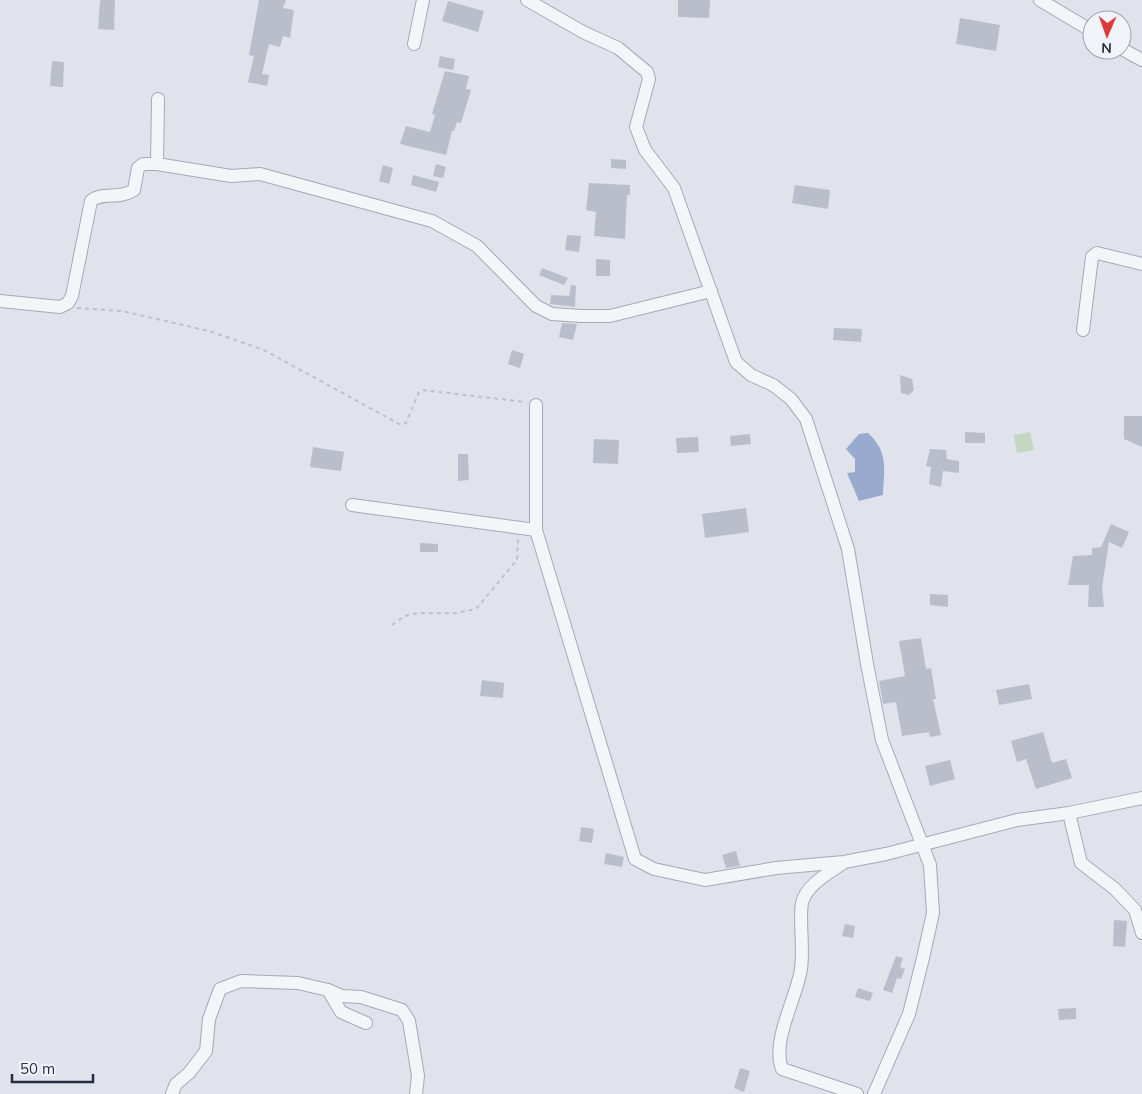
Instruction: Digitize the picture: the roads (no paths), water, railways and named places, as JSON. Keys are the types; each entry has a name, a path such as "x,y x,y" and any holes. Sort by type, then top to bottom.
{"street":[{"path":"414,44 423,0"},
{"path":"527,0 583,32 618,48 647,72 649,79 636,128 645,150 674,188 736,362 751,376 773,385 791,399 806,419 848,549 882,740 930,866 932,913 909,1014 874,1094"},
{"path":"1040,0 1082,25"},
{"path":"157,164 158,99"},
{"path":"0,301 60,307 68,303 72,296 91,201 100,196 125,196 134,190 138,168 142,164 157,164 231,176 260,174 432,221 477,246 536,306 552,314 610,316 711,291"},
{"path":"1084,330 1092,257 1097,253 1142,264"},
{"path":"536,405 536,530 635,860 654,869 704,880 776,868 844,862 886,854 1017,820 1069,813 1142,798"},
{"path":"352,506 536,530"},
{"path":"1069,813 1081,863 1115,889 1135,910 1142,933"},
{"path":"844,862 814,884 802,902 801,969 798,983 787,1010 778,1061 782,1069 857,1094"},
{"path":"172,1094 176,1084 189,1073 206,1051 210,1019 220,989 241,981 298,983 328,990 342,996 361,997 402,1010 409,1021 418,1076 416,1094"},
{"path":"328,990 341,1012 366,1023"}],"water":[{"path":"868,433 879,447 884,462 883,495 859,501 847,473 855,472 855,459 846,449 859,434"}]}
